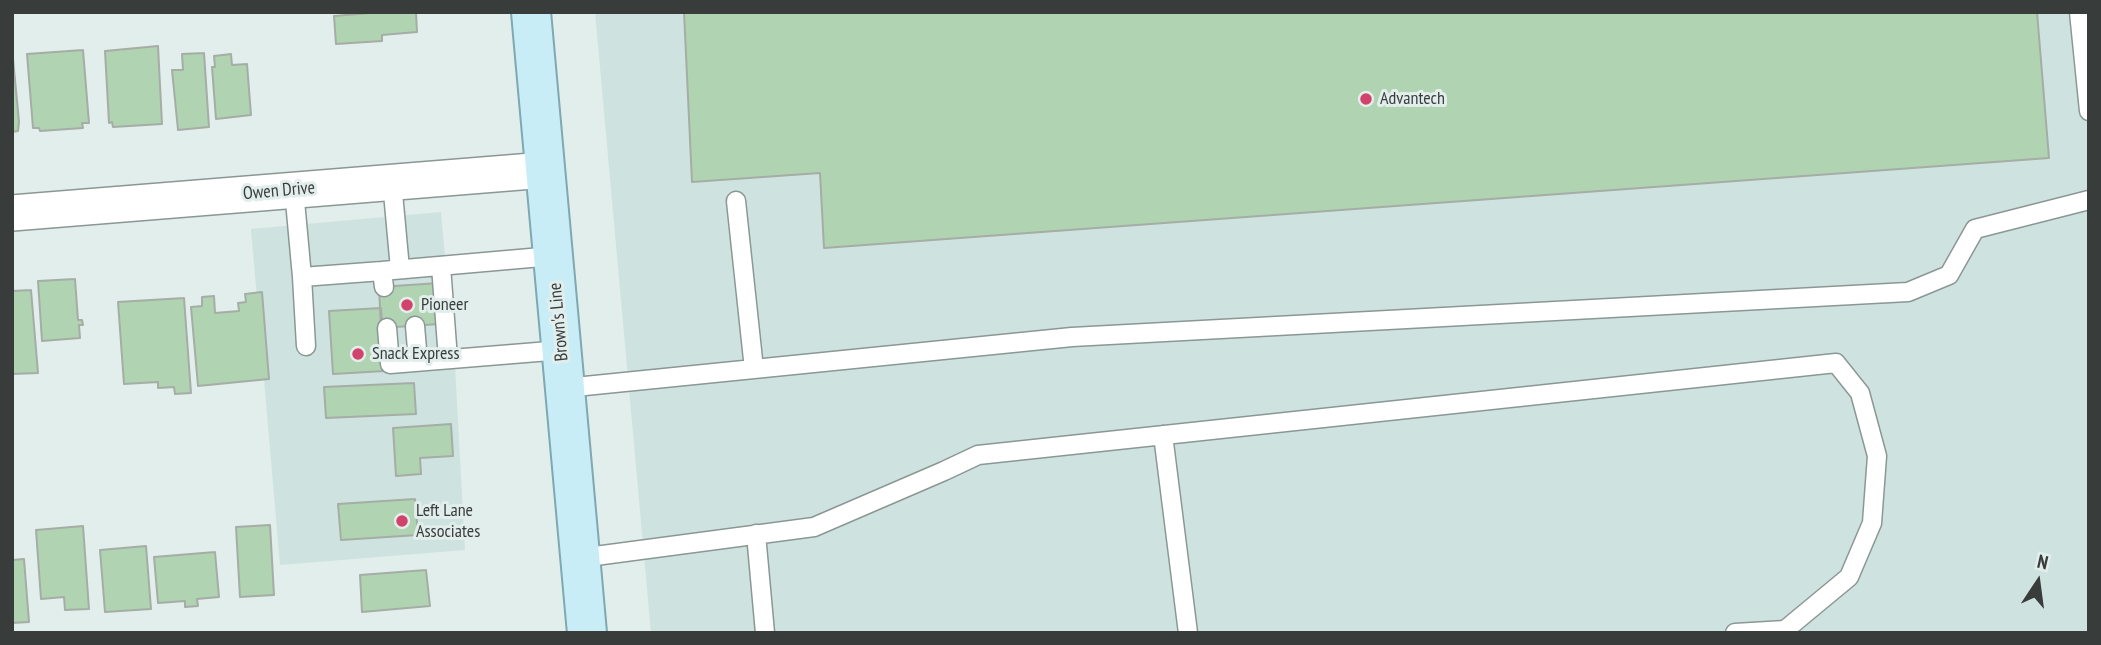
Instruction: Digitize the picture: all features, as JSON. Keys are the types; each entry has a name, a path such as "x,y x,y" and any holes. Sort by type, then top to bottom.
{"main road":[{"name":"Brown's Line","path":"531,12 587,633"}],"street":[{"name":"Owen Drive","path":"12,214 545,170"}],"lane":[{"path":"2079,12 2089,111"},
{"path":"392,182 397,276"},
{"path":"294,190 306,346"},
{"path":"565,388 1072,337 1908,292 1949,275 1975,229 2089,200"},
{"path":"736,201 754,369"},
{"path":"302,277 397,276 441,266 553,256"},
{"path":"441,266 448,359"},
{"path":"415,326 418,361"},
{"path":"387,328 390,364 562,350"},
{"path":"580,558 814,527 978,455 1836,363 1860,393 1877,456 1872,523 1849,577 1786,630 1735,633"},
{"path":"1163,435 1188,633"},
{"path":"756,534 765,633"}],"shaded area":[{"path":"595,12 2089,12 2089,633 651,633"},
{"path":"441,212 455,366 465,550 280,565 251,229"}],"building":[{"path":"416,12 417,32 382,35 382,41 336,44 334,16"},
{"name":"Advantech","path":"684,12 2037,12 2049,158 824,248 820,173 692,182"},
{"path":"158,46 162,124 113,127 112,122 109,123 105,51"},
{"path":"12,48 19,122 18,131 12,132"},
{"path":"83,50 89,123 82,123 83,128 40,131 39,128 33,128 27,54"},
{"path":"204,53 209,127 178,130 172,70 183,70 182,54"},
{"path":"231,54 232,65 247,64 251,115 216,119 212,67 215,67 214,56"},
{"path":"75,279 78,320 82,320 83,325 79,325 80,338 42,341 38,281"},
{"path":"439,283 439,324 381,328 379,287"},
{"path":"31,290 38,373 12,374 12,291"},
{"path":"262,292 269,379 198,386 191,307 202,306 202,297 214,296 215,313 239,311 238,303 246,302 245,294"},
{"path":"184,298 191,393 175,394 174,387 158,388 158,382 124,384 118,302"},
{"path":"381,308 385,371 333,374 329,311"},
{"path":"414,383 416,414 326,418 324,387"},
{"path":"451,424 453,456 420,458 421,474 396,476 393,428"},
{"path":"415,499 418,535 341,540 338,504"},
{"path":"270,525 274,595 240,597 236,527"},
{"path":"83,526 89,609 65,610 64,597 41,599 36,530"},
{"path":"146,546 151,609 105,612 100,550"},
{"path":"215,552 219,597 197,599 198,606 185,607 185,601 158,603 154,557"},
{"path":"24,559 29,622 12,623 12,560"},
{"path":"426,570 430,606 362,612 360,575"}],"place":[{"name":"Advantech","path":"1366,99"},
{"name":"Pioneer","path":"407,305"},
{"name":"Snack Express","path":"358,354"},
{"name":"Left Lane Associates","path":"402,521"}]}
